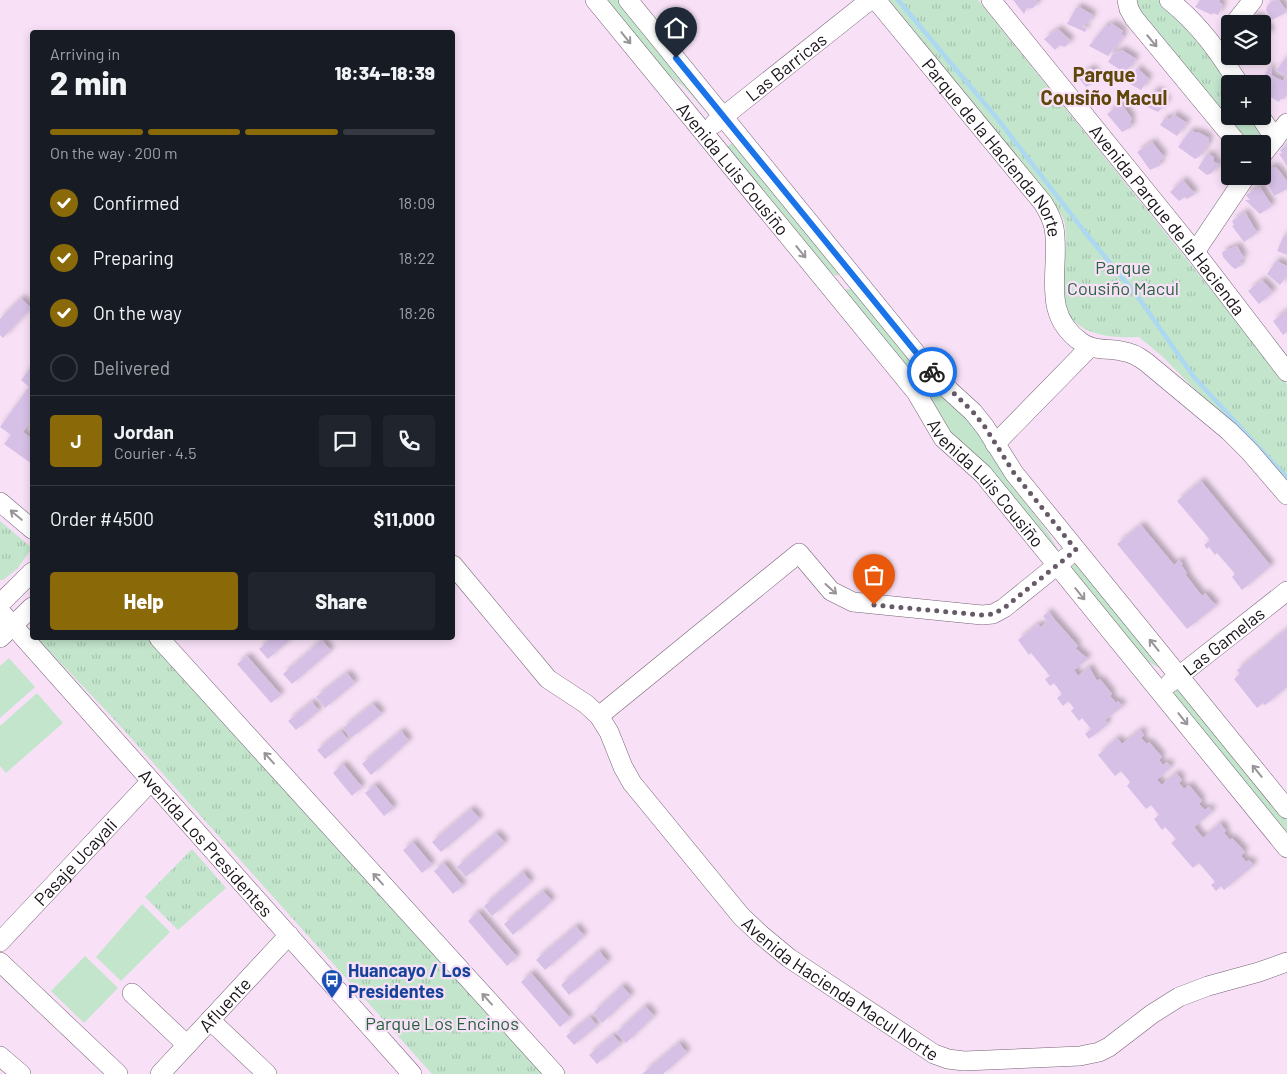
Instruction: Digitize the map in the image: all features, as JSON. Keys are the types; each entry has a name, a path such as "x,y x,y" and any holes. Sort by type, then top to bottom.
{"street":[{"name":"Avenida Luis Cousiño","path":"595,0 916,392 943,438 983,474 1287,848"},
{"name":"Avenida Luis Cousiño","path":"628,0 932,373 973,412 1014,473 1287,809"},
{"name":"Las Barricas","path":"704,133 870,0"},
{"name":"Parque de la Hacienda Norte","path":"876,0 1044,203 1051,216 1054,229 1054,292 1057,310 1065,327 1073,336 1090,347"},
{"name":"Avenida Parque de la Hacienda","path":"991,0 1194,252 1287,372"},
{"path":"1127,0 1134,18 1231,135"},
{"path":"1169,0 1215,46 1233,75"},
{"path":"1241,15 1253,0"},
{"path":"1215,46 1221,39"},
{"path":"1271,144 1287,123"},
{"path":"1266,125 1275,139"},
{"path":"1194,252 1240,185"},
{"path":"831,288 851,273"},
{"path":"995,444 1090,347 1121,350 1135,354 1146,362 1229,431 1287,495"},
{"path":"0,502 30,527"},
{"path":"455,567 548,679 586,704 600,716 799,553 831,590 853,602 982,615 993,614 1004,608 1076,550"},
{"path":"0,604 30,574"},
{"name":"Las Gamelas","path":"1160,691 1287,591"},
{"path":"7,632 30,609"},
{"name":"Avenida Los Presidentes","path":"0,611 7,632 151,781 289,936 402,1070"},
{"path":"161,640 555,1074"},
{"name":"Avenida Hacienda Macul Norte","path":"600,716 632,783 741,916 789,958 926,1049 942,1057 964,1061 1089,1054 1109,1047 1152,1014 1179,997 1208,986 1287,962"},
{"name":"Pasaje Ucayali","path":"2,936 151,781"},
{"name":"Afluente","path":"160,1074 289,936"},
{"path":"0,962 118,1074"},
{"path":"132,993 187,1045"},
{"path":"210,1020 267,1074"},
{"path":"0,1056 21,1074"}],"green space":[{"path":"606,0 620,0 711,113 709,115 684,87 662,70"},
{"name":"Parque Cousiño Macul","path":"885,0 978,0 1287,384 1287,483 1163,357 1139,337 1112,337 1100,334 1078,324 1070,316 1065,304 1063,290 1066,232 1062,216"},
{"path":"1132,0 1160,0 1186,22 1224,75 1221,75 1221,115 1167,51"},
{"path":"1229,125 1257,125 1260,133 1260,135 1238,135"},
{"path":"738,140 839,269 838,275 836,276 817,260 726,147"},
{"path":"846,289 854,289 974,425 1004,475 1048,533 1059,552 1057,557 947,435 843,298"},
{"path":"0,521 30,546 30,551 17,569 3,580 0,580"},
{"path":"1075,564 1080,564 1163,670 1147,661 1071,567"},
{"name":"Parque Los Encinos","path":"39,640 152,640 544,1074 432,1074 112,717"},
{"path":"9,658 35,687 0,718 0,666"},
{"path":"1175,690 1181,691 1287,820 1287,837 1173,695"},
{"path":"37,693 63,723 6,773 0,766 0,726"},
{"path":"192,849 226,888 178,930 145,897"},
{"path":"142,904 170,932 121,981 96,957"},
{"path":"85,956 118,988 84,1023 51,991"}],"building":[{"path":"1013,0 1036,0 1038,3 1033,8 1027,8 1024,14"},
{"path":"1200,0 1220,0 1219,2 1223,5 1218,15 1213,13 1212,15 1195,7"},
{"path":"1279,0 1287,12 1272,20 1271,15 1266,10 1272,1"},
{"path":"1079,7 1093,15 1088,24 1085,23 1083,26 1087,29 1085,32 1067,24 1076,8"},
{"path":"1111,23 1123,31 1121,34 1124,36 1108,56 1089,46 1106,25 1110,27"},
{"path":"1058,29 1071,41 1065,47 1060,45 1055,50 1044,39"},
{"path":"1122,50 1136,59 1125,73 1108,62 1113,54"},
{"path":"1287,57 1287,77 1276,70"},
{"path":"1269,67 1272,69 1271,75 1265,75"},
{"path":"1091,68 1101,80 1086,87 1078,77"},
{"path":"1137,68 1149,79 1141,90 1128,83"},
{"path":"1271,75 1283,81 1285,77 1287,78 1287,95 1279,102 1271,97"},
{"path":"1155,90 1163,94 1161,97 1168,101 1158,112 1143,105"},
{"path":"1121,103 1132,119 1130,122 1132,127 1122,132 1107,114"},
{"path":"1175,113 1176,116 1187,123 1177,136 1160,125 1165,118 1170,119"},
{"path":"1190,131 1198,132 1209,138 1209,143 1200,156 1195,159 1178,147"},
{"path":"1152,142 1164,157 1159,161 1161,165 1150,170 1137,152"},
{"path":"1287,144 1287,166 1279,154 1282,153 1280,150"},
{"path":"1207,154 1214,157 1213,161 1219,164 1212,173 1207,175 1198,168"},
{"path":"1271,167 1276,167 1287,181 1287,189 1274,196 1268,185 1271,185"},
{"path":"1183,180 1195,194 1179,201 1170,192"},
{"path":"1260,187 1272,206 1260,214 1245,200 1250,200 1246,195"},
{"path":"1245,212 1257,233 1244,242 1232,226 1234,225 1232,221"},
{"path":"1284,235 1287,236 1287,255 1277,251"},
{"path":"1237,246 1244,258 1239,261 1242,265 1235,269 1223,257 1222,252"},
{"path":"1276,261 1287,266 1287,276 1280,285 1267,274"},
{"path":"1262,280 1273,292 1259,304 1248,291"},
{"path":"21,298 30,307 3,338 0,335 0,319"},
{"path":"1287,310 1287,332 1283,335 1273,321"},
{"path":"30,369 30,421 23,432 30,437 30,463 4,444 11,435 0,427 29,387 21,380"},
{"path":"1201,481 1271,566 1242,590 1232,577 1235,574 1217,553 1215,555 1209,547 1207,549 1204,545 1210,540 1177,501"},
{"path":"1141,525 1174,565 1179,560 1183,564 1181,565 1187,573 1185,574 1202,596 1205,593 1216,606 1187,629 1117,544"},
{"path":"1048,612 1078,646 1075,648 1088,659 1074,670 1078,676 1089,667 1097,681 1100,679 1112,694 1110,696 1116,703 1118,701 1123,706 1105,720 1108,724 1089,739 1085,734 1091,729 1082,718 1079,721 1071,711 1074,708 1068,701 1063,706 1057,698 1062,694 1054,683 1050,686 1045,679 1050,676 1031,653 1029,655 1018,640 1038,624 1041,627 1047,621 1043,616"},
{"path":"1287,629 1287,687 1265,705 1263,703 1257,708 1234,679 1240,674 1237,670"},
{"path":"270,640 290,640 268,659 259,649"},
{"path":"322,640 331,651 292,684 283,674"},
{"path":"247,656 281,695 271,703 237,664"},
{"path":"347,673 355,683 325,708 316,697"},
{"path":"312,702 319,711 296,730 288,721"},
{"path":"373,704 382,714 351,738 343,728"},
{"path":"1140,730 1144,735 1141,738 1147,744 1149,742 1162,757 1159,760 1163,765 1167,762 1171,767 1157,780 1162,785 1176,773 1182,780 1179,783 1184,789 1189,785 1202,801 1199,804 1205,810 1209,807 1212,812 1194,827 1203,838 1220,823 1226,831 1224,833 1230,840 1232,838 1245,852 1241,856 1246,862 1249,860 1254,865 1224,890 1221,886 1216,891 1211,885 1215,882 1199,863 1193,868 1171,843 1176,839 1165,827 1162,830 1154,819 1159,815 1151,805 1146,809 1127,786 1130,782 1121,771 1115,776 1098,755 1117,738 1122,744"},
{"path":"341,731 348,740 325,759 317,750"},
{"path":"401,731 409,741 371,775 362,764"},
{"path":"343,764 362,787 352,796 333,773"},
{"path":"375,785 394,808 384,816 365,793"},
{"path":"471,809 480,819 441,852 432,842"},
{"path":"496,833 505,843 466,877 457,867"},
{"path":"413,842 432,865 422,873 403,850"},
{"path":"444,863 463,886 453,894 434,871"},
{"path":"523,872 531,882 492,916 484,906"},
{"path":"543,891 552,901 513,935 504,924"},
{"path":"478,912 517,957 507,966 468,921"},
{"path":"576,926 584,936 545,970 536,960"},
{"path":"599,951 608,962 569,995 561,985"},
{"path":"531,973 570,1018 560,1027 521,982"},
{"path":"622,986 631,996 602,1023 593,1013"},
{"path":"645,1006 654,1016 626,1043 616,1033"},
{"path":"590,1017 597,1026 574,1045 566,1036"},
{"path":"613,1035 621,1044 597,1064 589,1055"},
{"path":"679,1043 687,1053 663,1074 642,1074"}],"waterway":[{"path":"898,0 996,117 1084,231 1138,297 1194,377 1287,478"}],"way so far":[{"path":"874,605 982,615 993,614 1004,608 1076,550 1014,473 985,427 973,412 932,372"}],"place":[{"name":"Huancayo / Los Presidentes","path":"332,999"}],"district":[{"name":"Parque Cousiño Macul","path":"1104,86"}],"route":[{"path":"676,58 932,372"}]}
